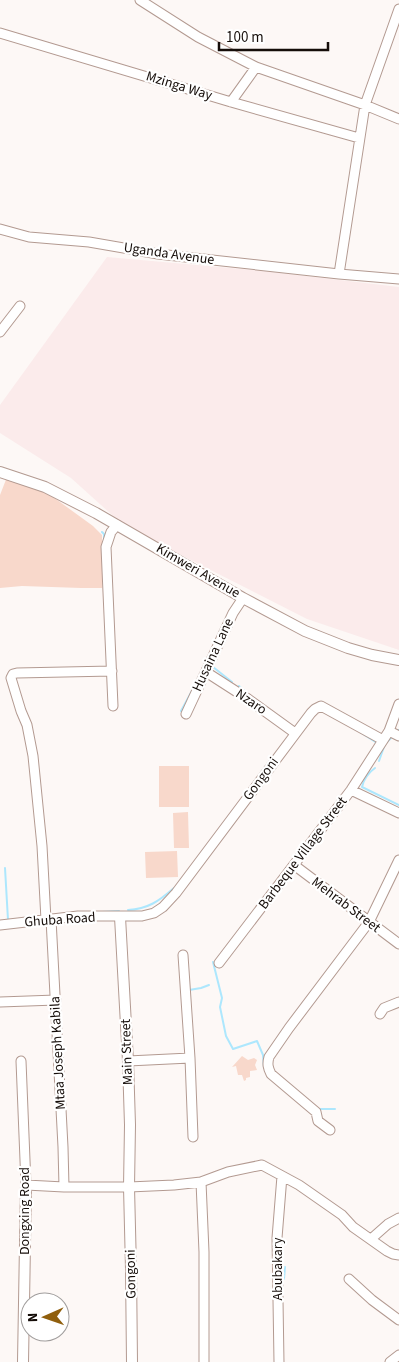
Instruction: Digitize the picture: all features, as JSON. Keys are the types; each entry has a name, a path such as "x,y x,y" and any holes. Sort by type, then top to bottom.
{"street":[{"path":"140,0 198,37 256,67 365,105 399,119"},
{"path":"338,274 365,105 399,9"},
{"name":"Mzinga Way","path":"0,33 359,138"},
{"path":"231,102 256,67"},
{"name":"Uganda Avenue","path":"0,229 29,237 89,242 158,254 399,279"},
{"path":"0,332 20,306"},
{"name":"Kimweri Avenue","path":"0,472 45,487 96,513 297,627 326,640 372,655 399,660"},
{"path":"113,706 106,547 111,532 116,525"},
{"name":"Husaina Lane","path":"186,714 233,613 243,598"},
{"name":"Mtaa Joseph Kabila","path":"64,1188 56,1000 42,846 27,725 10,678 13,674 17,673 112,671"},
{"name":"Nzaro","path":"206,672 295,733"},
{"path":"384,740 399,704"},
{"name":"Gongoni","path":"120,917 142,916 154,913 163,907 176,893 315,709 321,706 384,740"},
{"path":"389,731 399,736"},
{"name":"Barbeque Village Street","path":"219,963 351,790 384,740"},
{"path":"351,790 399,813"},
{"path":"330,1130 318,1121 316,1112 271,1074 268,1062 269,1057 369,922 399,860"},
{"name":"Mehrab Street","path":"294,865 399,944"},
{"name":"Ghuba Road","path":"0,925 78,916 120,917"},
{"name":"Main Street","path":"120,917 128,1061 129,1187"},
{"path":"183,955 194,1138"},
{"path":"0,1002 56,1000"},
{"path":"380,1014 384,1008 399,1002"},
{"path":"128,1061 190,1058"},
{"name":"Dongxing Road","path":"22,1061 26,1185 23,1362"},
{"path":"26,1185 64,1188 174,1185 201,1182 228,1172 262,1165 299,1185 342,1215 353,1228 387,1251 399,1255"},
{"name":"Abubakary","path":"279,1362 277,1238 282,1176"},
{"path":"201,1182 204,1252 204,1362"},
{"name":"Gongoni","path":"129,1187 132,1269 132,1362"},
{"path":"371,1239 388,1224 399,1218"},
{"path":"350,1279 372,1300 399,1320"},
{"path":"390,1362 399,1355"}],"shaded area":[{"path":"107,257 264,271 399,287 399,650 307,619 181,555 132,533 71,478 0,433 0,405"},
{"path":"7,477 42,489 93,526 102,535 102,588 22,586 0,588 0,495"},
{"path":"159,766 189,766 189,807 159,807"},
{"path":"188,812 189,848 174,848 173,813"},
{"path":"177,851 178,877 146,878 145,852"},
{"path":"242,1056 248,1060 254,1058 257,1060 255,1065 257,1070 250,1071 250,1077 244,1081 242,1075 238,1075 236,1066 232,1067"}],"waterway":[{"path":"102,532 104,534 104,541"},
{"path":"213,667 232,682"},
{"path":"239,686 248,694"},
{"path":"181,711 193,689"},
{"path":"360,732 377,743"},
{"path":"379,761 385,744 392,737"},
{"path":"375,768 367,776 362,787 399,805"},
{"path":"5,868 8,920"},
{"path":"128,910 153,904 174,888"},
{"path":"102,912 119,911"},
{"path":"213,962 222,998 220,1007 226,1036 233,1049 257,1041 263,1055 264,1068"},
{"path":"189,990 209,985"},
{"path":"320,1109 335,1109"},
{"path":"282,1255 282,1262"},
{"path":"284,1279 285,1267"}]}
